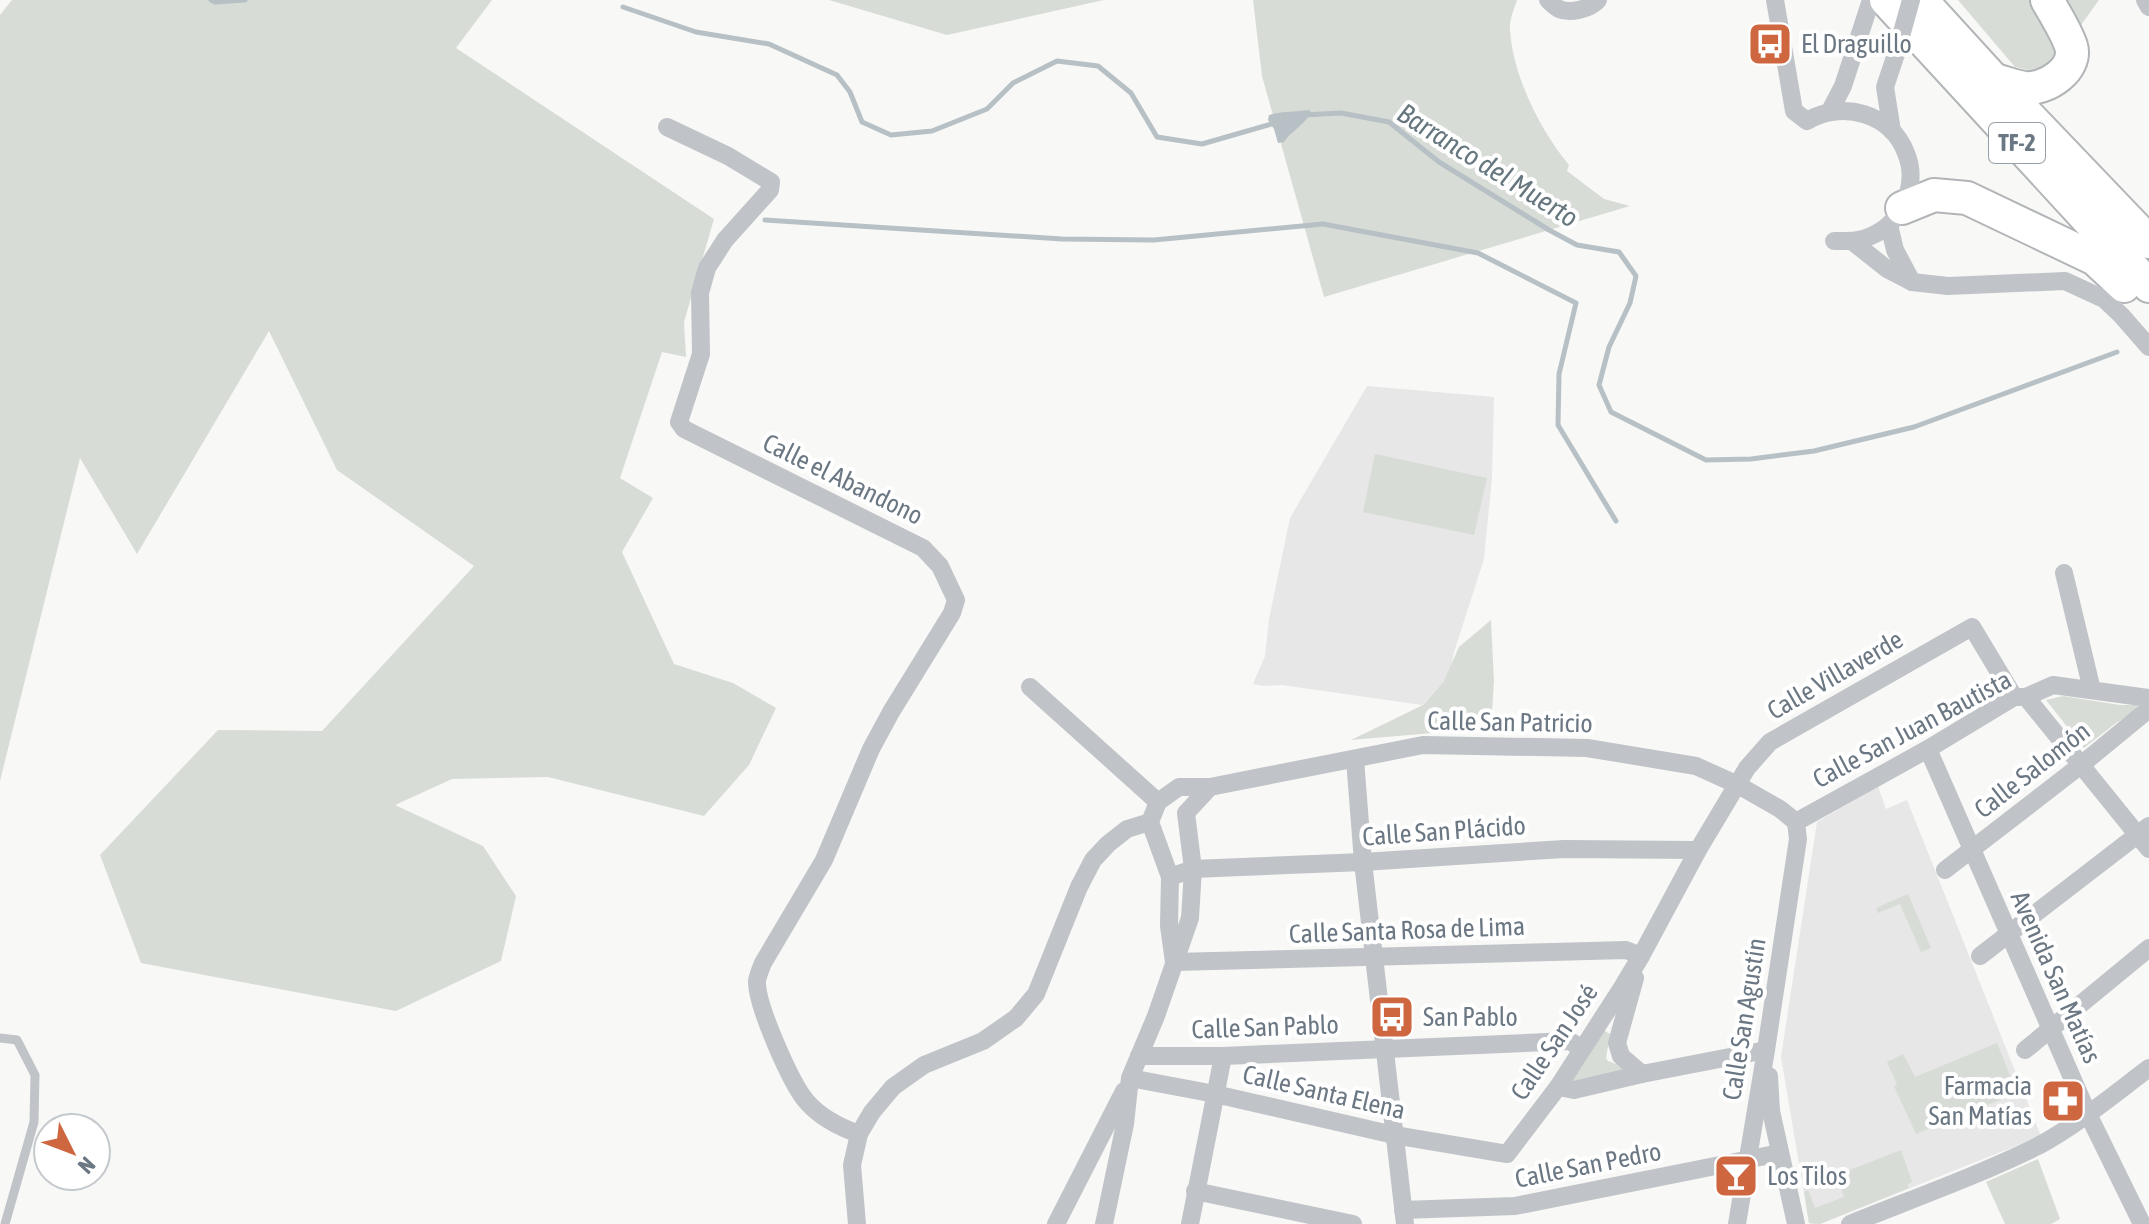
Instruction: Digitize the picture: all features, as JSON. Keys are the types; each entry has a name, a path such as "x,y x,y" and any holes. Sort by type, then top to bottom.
{"highway":[{"name":"TF-2","path":"1886,0 2149,286"},
{"name":"TF-2","path":"1921,0 2149,242"},
{"path":"1994,80 2027,88 2041,86 2057,78 2068,67 2072,48 2047,0"},
{"path":"1896,216 1934,195 1967,198 2095,259 2126,288 2149,295"}],"street":[{"path":"1548,0 1560,9 1577,10 1594,5 1598,0"},
{"path":"1775,0 1794,111 1807,121 1830,111 1865,113 1892,131 1906,151 1911,170 1909,190 1896,216 1872,236 1844,242 1912,282 1948,286 2065,281 2104,299 2149,347"},
{"path":"1830,111 1843,86 1871,0"},
{"path":"1892,131 1885,87 1911,0"},
{"path":"2145,0 2149,7"},
{"name":"Calle el Abandono","path":"667,127 728,156 771,182 770,190 725,240 707,268 700,293 701,354 679,422 684,429 923,548 940,566 956,600 952,613 871,749 824,860 763,963 757,982 766,1018 792,1081 820,1115 839,1127 859,1134"},
{"path":"1896,216 1895,250 1912,282"},
{"path":"2064,573 2092,690"},
{"name":"Calle Villaverde","path":"1738,785 1756,756 1770,742 1972,627 2020,697"},
{"name":"Calle San Juan Bautista","path":"1796,822 2020,697 2053,685 2149,698"},
{"path":"1030,687 1163,799 1179,803 1186,813 1193,869 1190,918 1156,1016 1130,1078 1056,1224"},
{"path":"1980,956 2145,836 2020,697"},
{"name":"Calle Salomón","path":"1945,870 2149,709"},
{"name":"Calle San Patricio","path":"1163,799 1179,787 1210,787 1423,745 1587,748 1696,766 1738,785 1796,822"},
{"name":"Avenida San Matías","path":"1928,749 2088,1114 2142,1224"},
{"path":"1355,759 1363,862 1404,1217"},
{"name":"Calle San José","path":"1507,1154 1558,1087 1641,956 1698,850 1738,785"},
{"path":"1186,813 1210,787"},
{"path":"857,1224 852,1165 859,1134 872,1112 893,1087 924,1065 983,1041 1016,1018 1036,994 1093,860 1127,829 1150,822 1163,799"},
{"path":"1150,822 1170,877 1169,926 1174,962"},
{"name":"Calle San Agustín","path":"1737,1224 1798,839 1796,822"},
{"name":"Calle San Plácido","path":"1170,877 1193,869 1564,849 1698,850"},
{"path":"2025,1050 2149,948"},
{"name":"Calle Santa Rosa de Lima","path":"1174,962 1626,950 1641,956"},
{"name":"Calle San José","path":"1641,956 1617,1043 1621,1056 1642,1074"},
{"name":"Calle San Pablo","path":"1139,1056 1223,1056 1570,1041 1582,1049"},
{"path":"1558,1087 1574,1090 1766,1050 1771,1111 1796,1224"},
{"path":"1190,1224 1223,1056"},
{"path":"1850,1224 2040,1145 2149,1068"},
{"path":"1104,1224 1125,1124 1130,1078"},
{"name":"Calle Santa Elena","path":"1130,1078 1394,1135 1507,1154"},
{"path":"1093,1153 1117,1160"},
{"name":"Calle San Pedro","path":"1404,1217 1515,1206 1780,1153"},
{"path":"1195,1191 1353,1224"}],"lane":[{"path":"0,1038 17,1040 35,1075 34,1122 5,1224"}],"shaded area":[{"path":"12,0 492,0 456,48 714,219 684,322 686,357 662,352 620,478 653,498 622,552 674,664 733,683 776,708 749,765 704,816 548,777 452,779 395,805 483,846 516,896 501,961 396,1011 141,963 100,855 218,730 322,731 474,566 337,470 269,331 137,554 80,458 0,781 0,15"},
{"path":"829,0 1104,0 947,35"},
{"path":"1253,0 1517,0 1510,23 1512,48 1522,84 1538,119 1569,165 1567,171 1604,199 1630,206 1324,297 1262,76"},
{"path":"1958,0 2099,0 2046,74 2015,67"},
{"path":"1311,112 1305,120 1284,142 1278,143 1268,120 1269,115"},
{"path":"1367,386 1494,397 1492,477 1484,559 1451,669 1422,705 1282,685 1253,684 1265,656 1269,619 1290,518"},
{"path":"1375,454 1487,478 1474,535 1363,512"},
{"path":"1491,620 1494,681 1491,728 1351,740 1423,705 1444,681 1459,647"},
{"path":"2063,696 2137,705 2138,710 2084,748 2046,700"},
{"path":"1878,786 1886,809 1907,800 2041,1136 1820,1224 1812,1224 1809,1223 1781,1057 1817,822"},
{"path":"1908,894 1931,948 1921,952 1900,904 1878,913 1876,908"},
{"path":"1603,1030 1610,1034 1606,1058 1622,1066 1622,1073 1574,1085 1572,1079"},
{"path":"1997,1043 2017,1093 1916,1134 1894,1086 1897,1084 1887,1062 1903,1054 1915,1077"},
{"path":"1901,1150 1912,1182 1907,1185 1909,1188 1820,1224 1809,1223 1804,1192 1808,1190 1815,1208 1844,1197 1837,1175"},
{"path":"2038,1159 2060,1219 2051,1224 2005,1224 1986,1182"}],"waterway":[{"name":"Barranco del Muerto","path":"211,0 245,0"},
{"name":"Barranco del Muerto","path":"623,7 696,32 769,44 837,75 850,92 862,122 891,135 932,131 987,109 1013,83 1057,61 1098,66 1131,93 1157,137 1202,144 1275,123"},
{"name":"Barranco del Muerto","path":"1304,115 1341,113 1389,122 1439,162 1549,230 1577,245 1619,252 1636,276 1630,303 1609,347 1599,385 1611,412 1706,460 1751,459 1814,451 1914,427 2117,352"},
{"path":"765,220 1062,239 1154,240 1323,224 1478,253 1576,303 1559,374 1558,425 1616,521"}],"place":[{"name":"El Draguillo","path":"1770,44"},
{"name":"San Pablo","path":"1392,1017"},
{"name":"Farmacia San Matías","path":"2063,1101"},
{"name":"Los Tilos","path":"1736,1176"}]}
